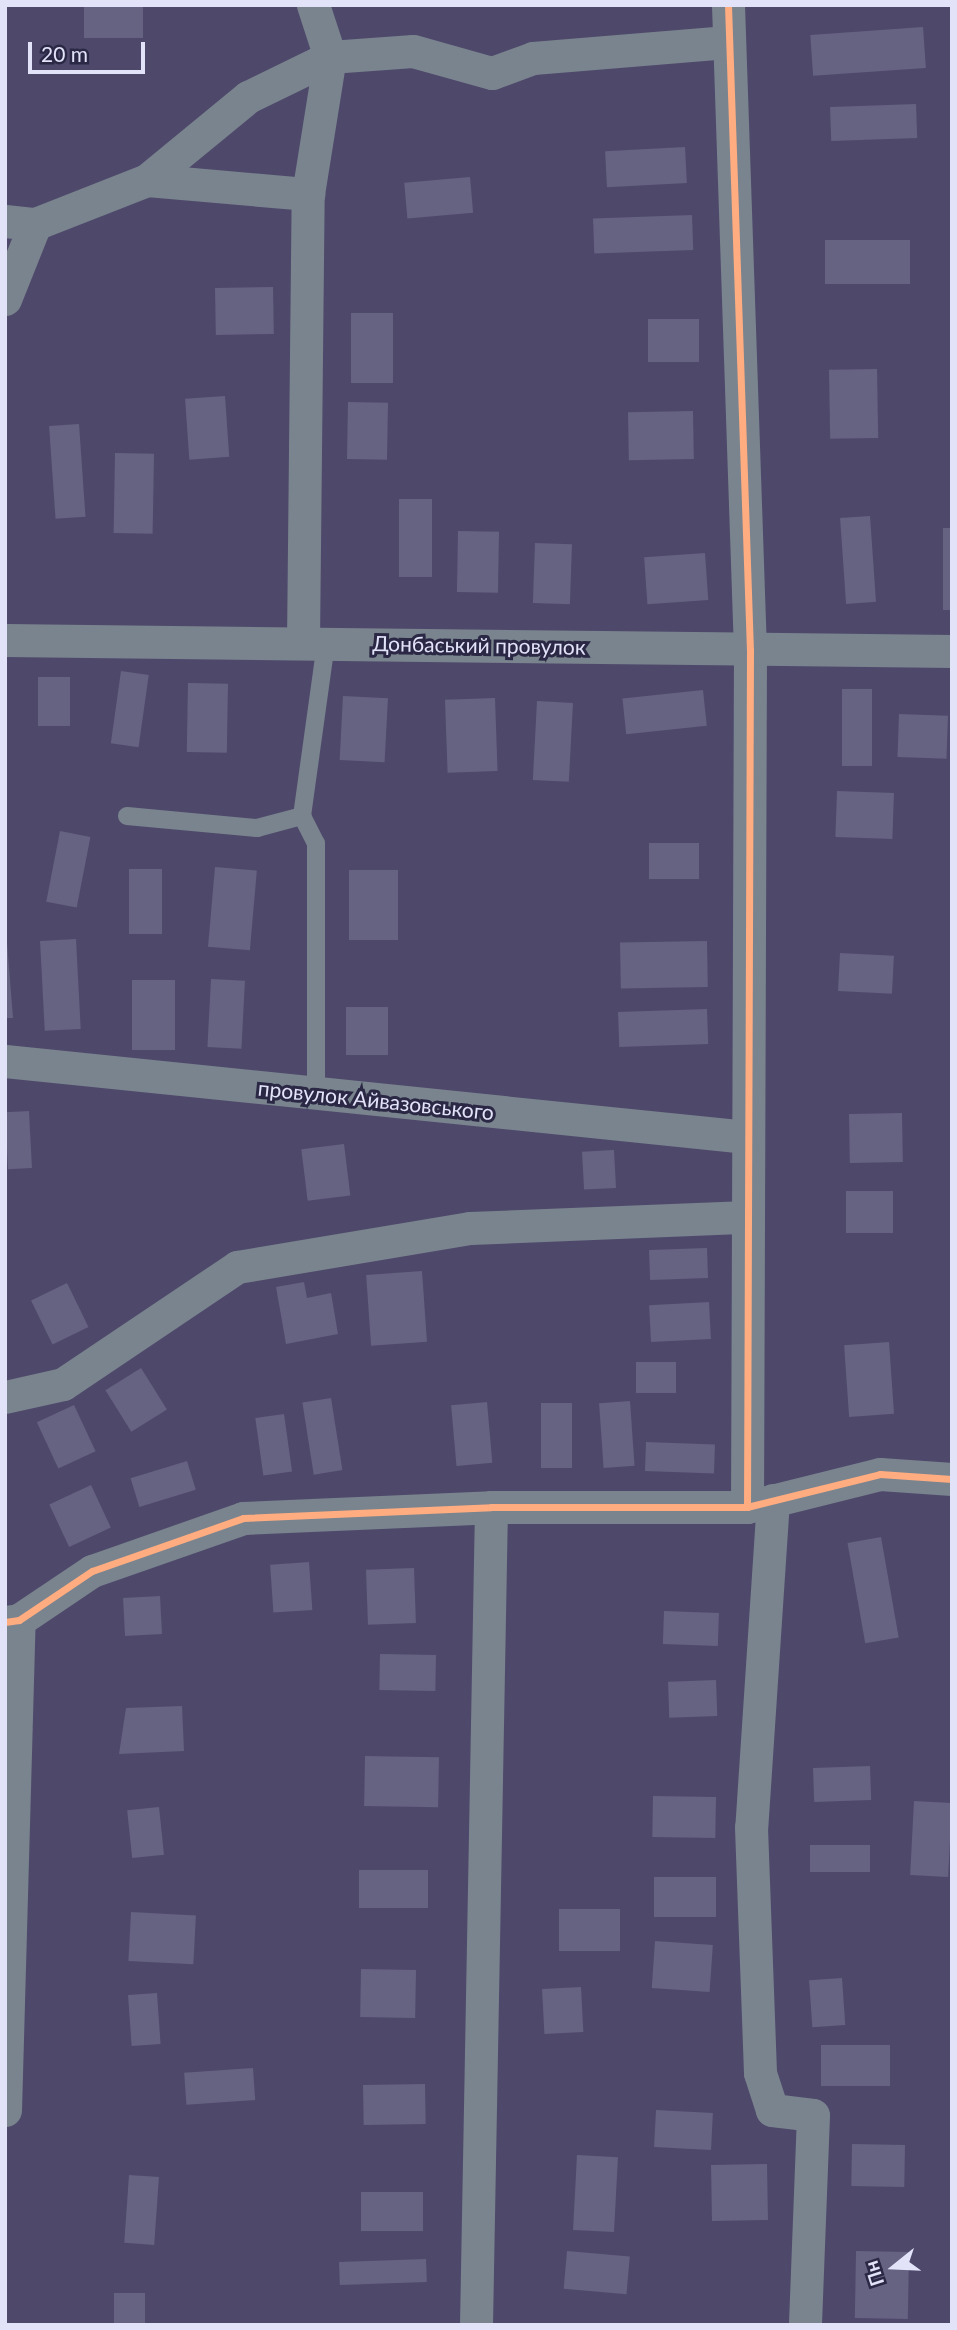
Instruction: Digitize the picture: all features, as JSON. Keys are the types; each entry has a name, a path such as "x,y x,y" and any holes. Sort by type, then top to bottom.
{"street":[{"path":"313,5 330,57 308,194 315,643"},
{"path":"728,5 727,42 750,650 747,1217 760,1503 751,1827 759,2059 772,2110 813,2115 805,2325"},
{"path":"5,299 20,222 147,180 248,97 330,57 414,51 492,73 533,58 727,42"},
{"path":"147,180 308,194"},
{"name":"Донбаський провулок","path":"5,640 952,651"},
{"name":"провулок Айвазовського","path":"5,1061 316,1095 747,1137"},
{"path":"5,1397 62,1384 237,1267 470,1228 747,1217"},
{"path":"5,2110 12,1621 92,1571 243,1518 491,1507 760,1503 880,1474 952,1479"},
{"path":"477,2325 491,1507"}],"lane":[{"path":"315,643 302,816 316,842 316,1095"},
{"path":"127,816 257,828 302,816"}],"building":[{"path":"84,5 143,5 143,38 84,38"},
{"path":"923,27 926,68 813,76 810,35"},
{"path":"916,104 917,138 831,141 830,107"},
{"path":"685,147 687,183 607,187 605,151"},
{"path":"470,177 473,213 407,219 404,183"},
{"path":"692,215 693,250 594,253 593,218"},
{"path":"825,240 910,240 910,284 825,284"},
{"path":"273,287 274,334 216,335 215,288"},
{"path":"351,313 393,313 393,383 351,383"},
{"path":"648,319 699,319 699,362 648,362"},
{"path":"877,369 878,438 830,439 829,370"},
{"path":"225,396 229,457 189,460 185,399"},
{"path":"348,402 388,403 387,460 347,459"},
{"path":"693,411 694,459 629,460 628,412"},
{"path":"79,424 85,517 56,519 49,426"},
{"path":"115,453 154,454 153,534 114,533"},
{"path":"399,499 432,499 432,577 399,577"},
{"path":"870,516 876,602 846,604 840,518"},
{"path":"943,528 952,528 952,610 943,610"},
{"path":"458,531 499,532 498,593 457,592"},
{"path":"535,543 572,544 570,604 533,603"},
{"path":"705,553 708,600 647,604 644,557"},
{"path":"121,671 149,675 139,747 111,743"},
{"path":"38,677 70,677 70,726 38,726"},
{"path":"188,683 228,684 227,753 187,752"},
{"path":"842,689 872,689 872,766 842,766"},
{"path":"703,690 707,726 626,734 622,698"},
{"path":"343,696 388,698 385,762 340,760"},
{"path":"495,698 498,771 448,773 445,700"},
{"path":"537,701 573,703 569,782 533,780"},
{"path":"899,714 948,716 946,759 897,757"},
{"path":"837,791 894,793 892,839 835,837"},
{"path":"60,831 90,837 77,908 46,902"},
{"path":"649,843 699,843 699,879 649,879"},
{"path":"215,867 257,871 250,950 208,947"},
{"path":"129,869 162,869 162,934 129,934"},
{"path":"349,870 398,870 398,940 349,940"},
{"path":"76,939 81,1029 45,1031 40,941"},
{"path":"707,941 708,987 621,989 620,943"},
{"path":"7,943 13,1018 5,1018"},
{"path":"840,953 894,956 892,994 838,991"},
{"path":"211,979 245,981 241,1049 207,1047"},
{"path":"132,980 175,980 175,1050 132,1050"},
{"path":"346,1007 388,1007 388,1055 346,1055"},
{"path":"707,1009 708,1044 619,1047 618,1012"},
{"path":"29,1111 32,1168 8,1169 5,1112"},
{"path":"902,1113 903,1162 850,1163 849,1114"},
{"path":"344,1144 350,1196 308,1201 301,1149"},
{"path":"614,1150 616,1188 584,1190 582,1152"},
{"path":"846,1191 893,1191 893,1233 846,1233"},
{"path":"707,1248 708,1278 650,1280 649,1250"},
{"path":"422,1271 427,1342 371,1346 366,1275"},
{"path":"304,1282 307,1298 331,1293 338,1334 286,1344 276,1287"},
{"path":"67,1283 88,1327 53,1345 31,1301"},
{"path":"709,1302 711,1339 651,1342 649,1305"},
{"path":"889,1342 894,1414 849,1417 844,1345"},
{"path":"636,1362 676,1362 676,1393 636,1393"},
{"path":"141,1368 167,1410 131,1432 105,1390"},
{"path":"331,1398 342,1470 314,1475 302,1403"},
{"path":"630,1401 635,1466 604,1468 599,1403"},
{"path":"487,1402 492,1463 456,1466 451,1405"},
{"path":"541,1403 572,1403 572,1468 541,1468"},
{"path":"74,1405 96,1451 58,1469 37,1422"},
{"path":"284,1414 292,1471 263,1475 255,1418"},
{"path":"646,1442 715,1444 714,1473 645,1471"},
{"path":"187,1461 196,1490 139,1507 131,1478"},
{"path":"91,1485 111,1528 69,1547 49,1504"},
{"path":"881,1537 899,1637 865,1643 848,1543"},
{"path":"309,1562 312,1610 273,1613 270,1565"},
{"path":"414,1568 416,1623 368,1625 366,1570"},
{"path":"160,1596 162,1634 125,1636 123,1598"},
{"path":"664,1611 719,1613 718,1646 663,1644"},
{"path":"380,1654 436,1655 435,1691 379,1690"},
{"path":"716,1680 717,1716 669,1718 668,1682"},
{"path":"182,1706 184,1751 119,1754 126,1708"},
{"path":"365,1756 439,1757 438,1807 364,1806"},
{"path":"870,1766 871,1800 814,1802 813,1768"},
{"path":"653,1796 716,1797 715,1838 652,1837"},
{"path":"914,1801 952,1803 948,1877 910,1875"},
{"path":"159,1807 164,1855 132,1858 127,1810"},
{"path":"810,1845 870,1845 870,1872 810,1872"},
{"path":"359,1870 428,1870 428,1908 359,1908"},
{"path":"654,1877 716,1877 716,1917 654,1917"},
{"path":"559,1909 620,1909 620,1951 559,1951"},
{"path":"131,1912 196,1915 193,1964 128,1961"},
{"path":"655,1941 713,1945 710,1992 652,1988"},
{"path":"361,1969 416,1970 415,2018 360,2017"},
{"path":"842,1978 845,2025 812,2027 809,1980"},
{"path":"581,1987 583,2032 544,2034 542,1989"},
{"path":"157,1993 161,2044 132,2046 128,1995"},
{"path":"821,2045 890,2045 890,2086 821,2086"},
{"path":"253,2068 255,2100 186,2105 184,2073"},
{"path":"425,2084 426,2124 364,2125 363,2085"},
{"path":"656,2110 713,2113 711,2150 654,2147"},
{"path":"852,2144 905,2145 904,2187 851,2186"},
{"path":"577,2155 618,2157 614,2232 573,2230"},
{"path":"767,2164 768,2220 712,2221 711,2165"},
{"path":"129,2175 159,2177 154,2245 124,2243"},
{"path":"361,2192 423,2192 423,2231 361,2231"},
{"path":"567,2251 630,2256 626,2294 564,2289"},
{"path":"856,2251 909,2252 908,2319 855,2318"},
{"path":"426,2259 427,2282 340,2285 339,2262"},
{"path":"114,2293 145,2293 145,2325 114,2325"}],"cycle path":[{"path":"728,5 750,650 747,1507"},
{"path":"5,1622 19,1620 92,1571 243,1518 491,1507 747,1507 880,1474 952,1479"}]}
